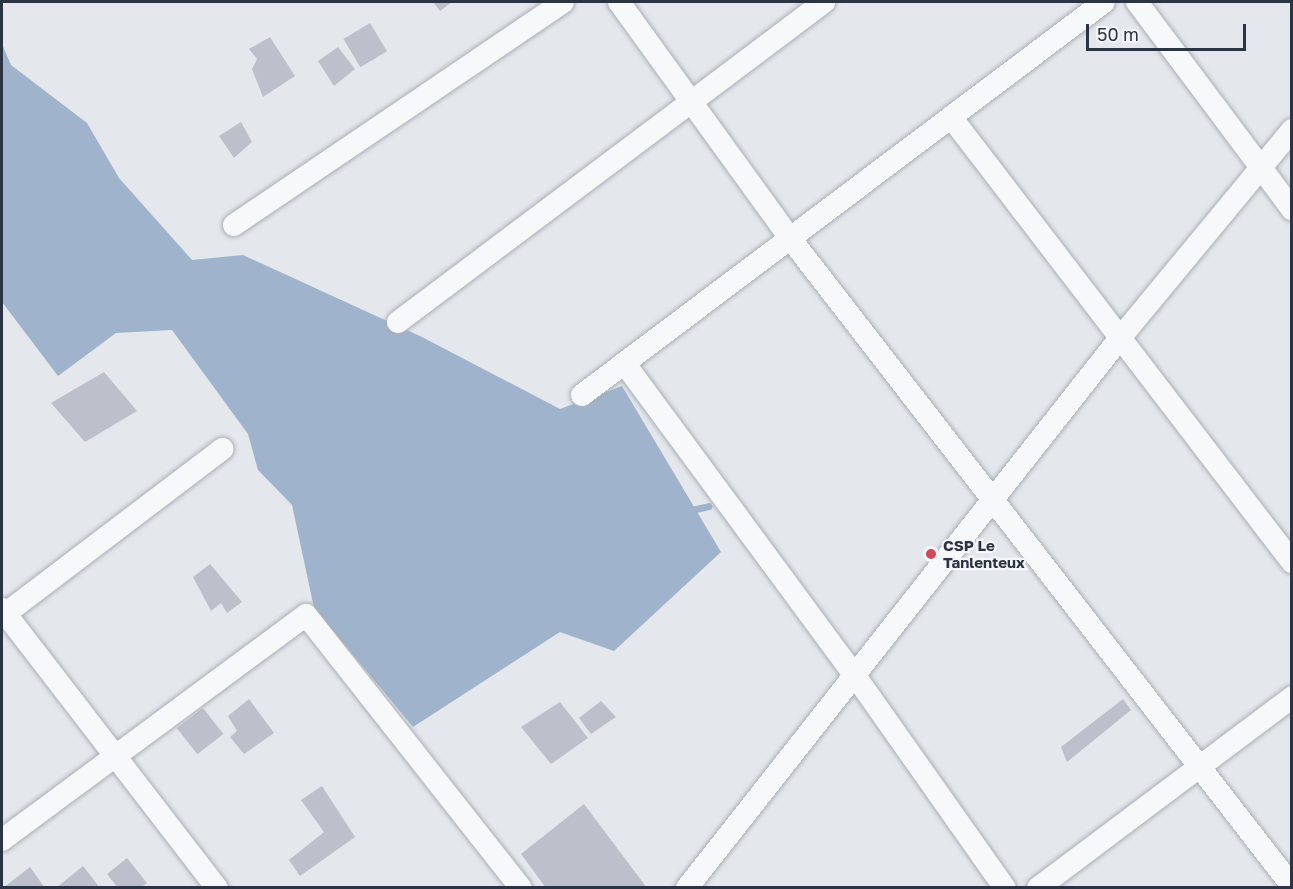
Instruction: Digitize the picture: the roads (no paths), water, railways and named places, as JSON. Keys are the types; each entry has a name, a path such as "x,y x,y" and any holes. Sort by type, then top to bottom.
{"street":[{"path":"234,225 563,2"},
{"path":"619,2 790,238 1292,886"},
{"path":"398,322 824,2"},
{"path":"582,395 1104,2"},
{"path":"1137,2 1292,209"},
{"path":"951,117 1292,562"},
{"path":"687,888 856,677 1120,338 1259,166 1292,130"},
{"path":"625,364 856,677 1005,888"},
{"path":"217,888 117,755 3,612 222,449"},
{"path":"2,840 306,615 521,888"},
{"path":"1038,888 1292,697"}],"water":[{"path":"2,44 11,65 87,123 119,178 192,260 243,255 422,337 560,409 622,386 721,552 614,651 560,632 413,727 314,608 292,505 258,470 248,434 172,330 116,333 58,376 2,302"}],"waterway":[{"path":"687,511 708,506"}],"place":[{"name":"CSP Le Tanlenteux","path":"931,554"}]}
